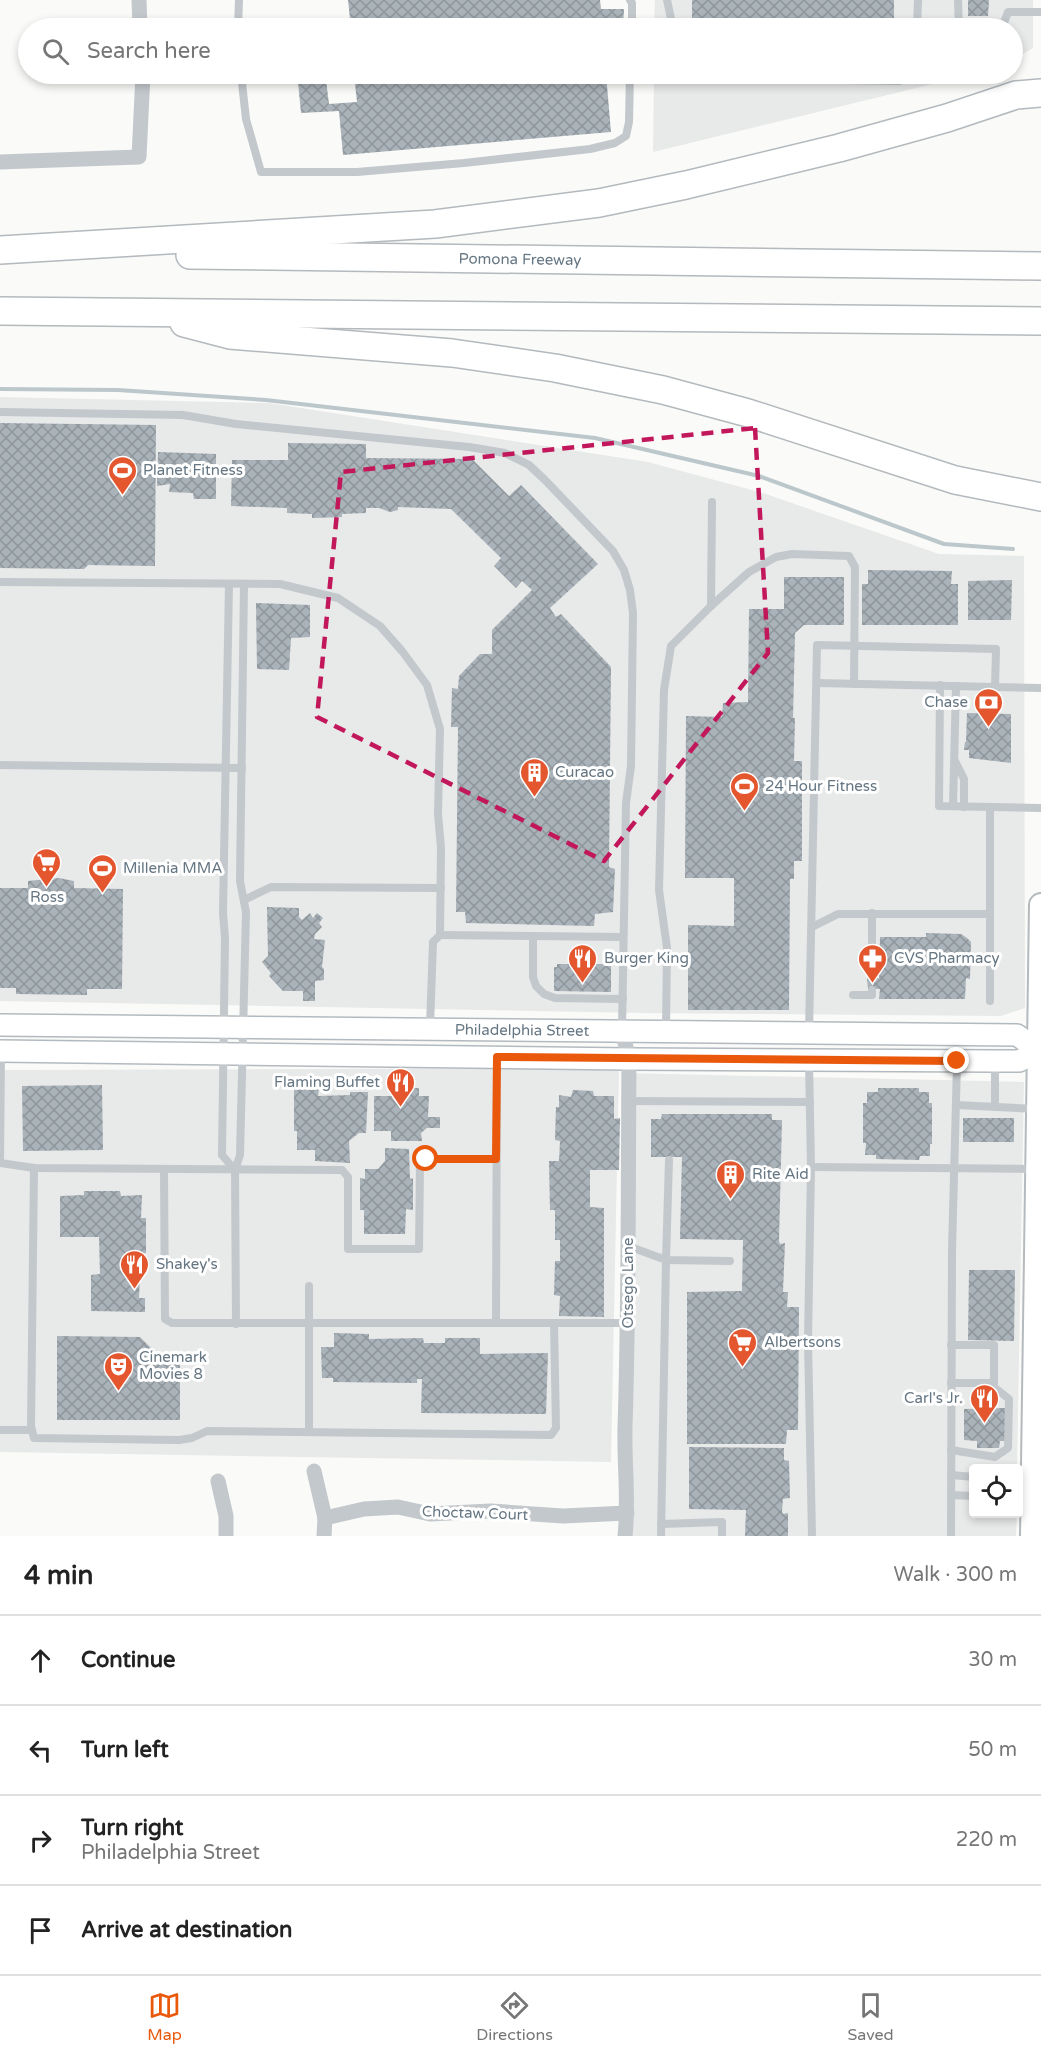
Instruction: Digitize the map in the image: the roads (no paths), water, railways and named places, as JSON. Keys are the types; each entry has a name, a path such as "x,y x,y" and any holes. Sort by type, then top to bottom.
{"highway":[{"path":"0,252 435,224 599,203 686,185 839,148 1016,95 1041,93"},
{"name":"Pomona Freeway","path":"0,252 1041,266"},
{"path":"0,311 1041,321"},
{"path":"145,312 230,335 452,353 555,368 684,396 748,413 955,480 1041,497"}],"main road":[{"path":"1032,1536 1041,905"},
{"name":"Philadelphia Street","path":"0,1025 1017,1035 1040,1050 1019,1061 629,1059 1,1051"},
{"path":"751,1060 772,1047 795,1047 803,1044 808,1039 809,1033"}],"street":[{"path":"139,0 140,18"},
{"path":"0,162 139,157 143,84"},
{"name":"Otsego Lane","path":"622,1031 629,1059 628,1323 624,1459 627,1513 625,1536"},
{"path":"314,1471 325,1518 324,1536"},
{"path":"218,1481 226,1516 226,1536"},
{"name":"Choctaw Court","path":"325,1518 364,1509 398,1507 430,1514 491,1511 563,1516 627,1513"}],"lane":[{"path":"238,18 239,0"},
{"path":"630,0 632,18"},
{"path":"668,0 671,18"},
{"path":"917,18 918,0"},
{"path":"958,0 959,18"},
{"path":"1006,18 1008,12 1041,12"},
{"path":"242,84 246,119 261,172 357,172 590,149 615,143 626,136 629,122 630,84"},
{"path":"0,412 183,415 236,424 469,447 505,453 529,465 613,551 624,570 630,590 633,613 631,766 626,803 622,1031"},
{"path":"711,606 712,502"},
{"path":"666,1032 667,948 659,890 664,690 671,646 749,572 776,557 792,554 849,556 855,567 854,684"},
{"path":"0,582 280,584 338,598 380,626 427,685 440,729 438,814 441,848 440,935 433,942 430,1030"},
{"path":"229,584 223,913 233,1028 232,1053 240,1155 235,1170 236,1324"},
{"path":"235,1170 222,1155 246,912 240,881 244,584"},
{"path":"809,1033 818,645 996,649 995,687"},
{"path":"817,683 1041,688"},
{"path":"940,685 939,806 1041,808"},
{"path":"953,806 956,686"},
{"path":"954,759 964,779 964,807"},
{"path":"0,765 242,768"},
{"path":"990,807 990,1001"},
{"path":"244,900 272,887 441,888"},
{"path":"872,913 872,978"},
{"path":"812,927 838,914 990,914"},
{"path":"440,935 623,937"},
{"path":"533,936 532,977 536,986 544,994 555,998 622,999"},
{"path":"853,995 872,995 872,990"},
{"path":"1,1051 0,1163 34,1168 342,1170 348,1177 348,1249 419,1249 420,1163 426,1159 496,1159"},
{"path":"496,1323 497,1057"},
{"path":"809,1060 811,1167 808,1341 812,1536"},
{"path":"951,1536 951,1345 957,1061"},
{"path":"995,1061 995,1107"},
{"path":"629,1101 810,1102"},
{"path":"956,1105 1038,1109"},
{"path":"661,1536 669,1160"},
{"path":"811,1167 1037,1169"},
{"path":"34,1168 31,1430 34,1438 179,1440 192,1438 207,1431 551,1435 556,1428 555,1323"},
{"path":"164,1170 165,1319 172,1323 628,1323"},
{"path":"628,1246 666,1260 730,1261"},
{"path":"309,1286 309,1432"},
{"path":"951,1345 994,1345 994,1383 951,1383"},
{"path":"951,1450 995,1457 1008,1448 1009,1399 989,1383"},
{"path":"0,1430 31,1430"},
{"path":"951,1474 969,1476"},
{"path":"951,1495 969,1497"},
{"path":"661,1524 722,1522 722,1536"}],"waterway":[{"path":"0,389 118,390 266,400 595,438 759,476 944,544 1013,549"}],"place":[{"name":"Planet Fitness","path":"122,496"},
{"name":"Chase","path":"989,728"},
{"name":"Curacao","path":"534,798"},
{"name":"24 Hour Fitness","path":"744,812"},
{"name":"Ross","path":"47,888"},
{"name":"Millenia MMA","path":"102,894"},
{"name":"Burger King","path":"583,984"},
{"name":"CVS Pharmacy","path":"873,984"},
{"name":"Flaming Buffet","path":"401,1108"},
{"name":"Rite Aid","path":"731,1200"},
{"name":"Shakey's","path":"135,1290"},
{"name":"Albertsons","path":"743,1368"},
{"name":"Cinemark Movies 8","path":"118,1392"},
{"name":"Carl's Jr.","path":"984,1424"}]}
